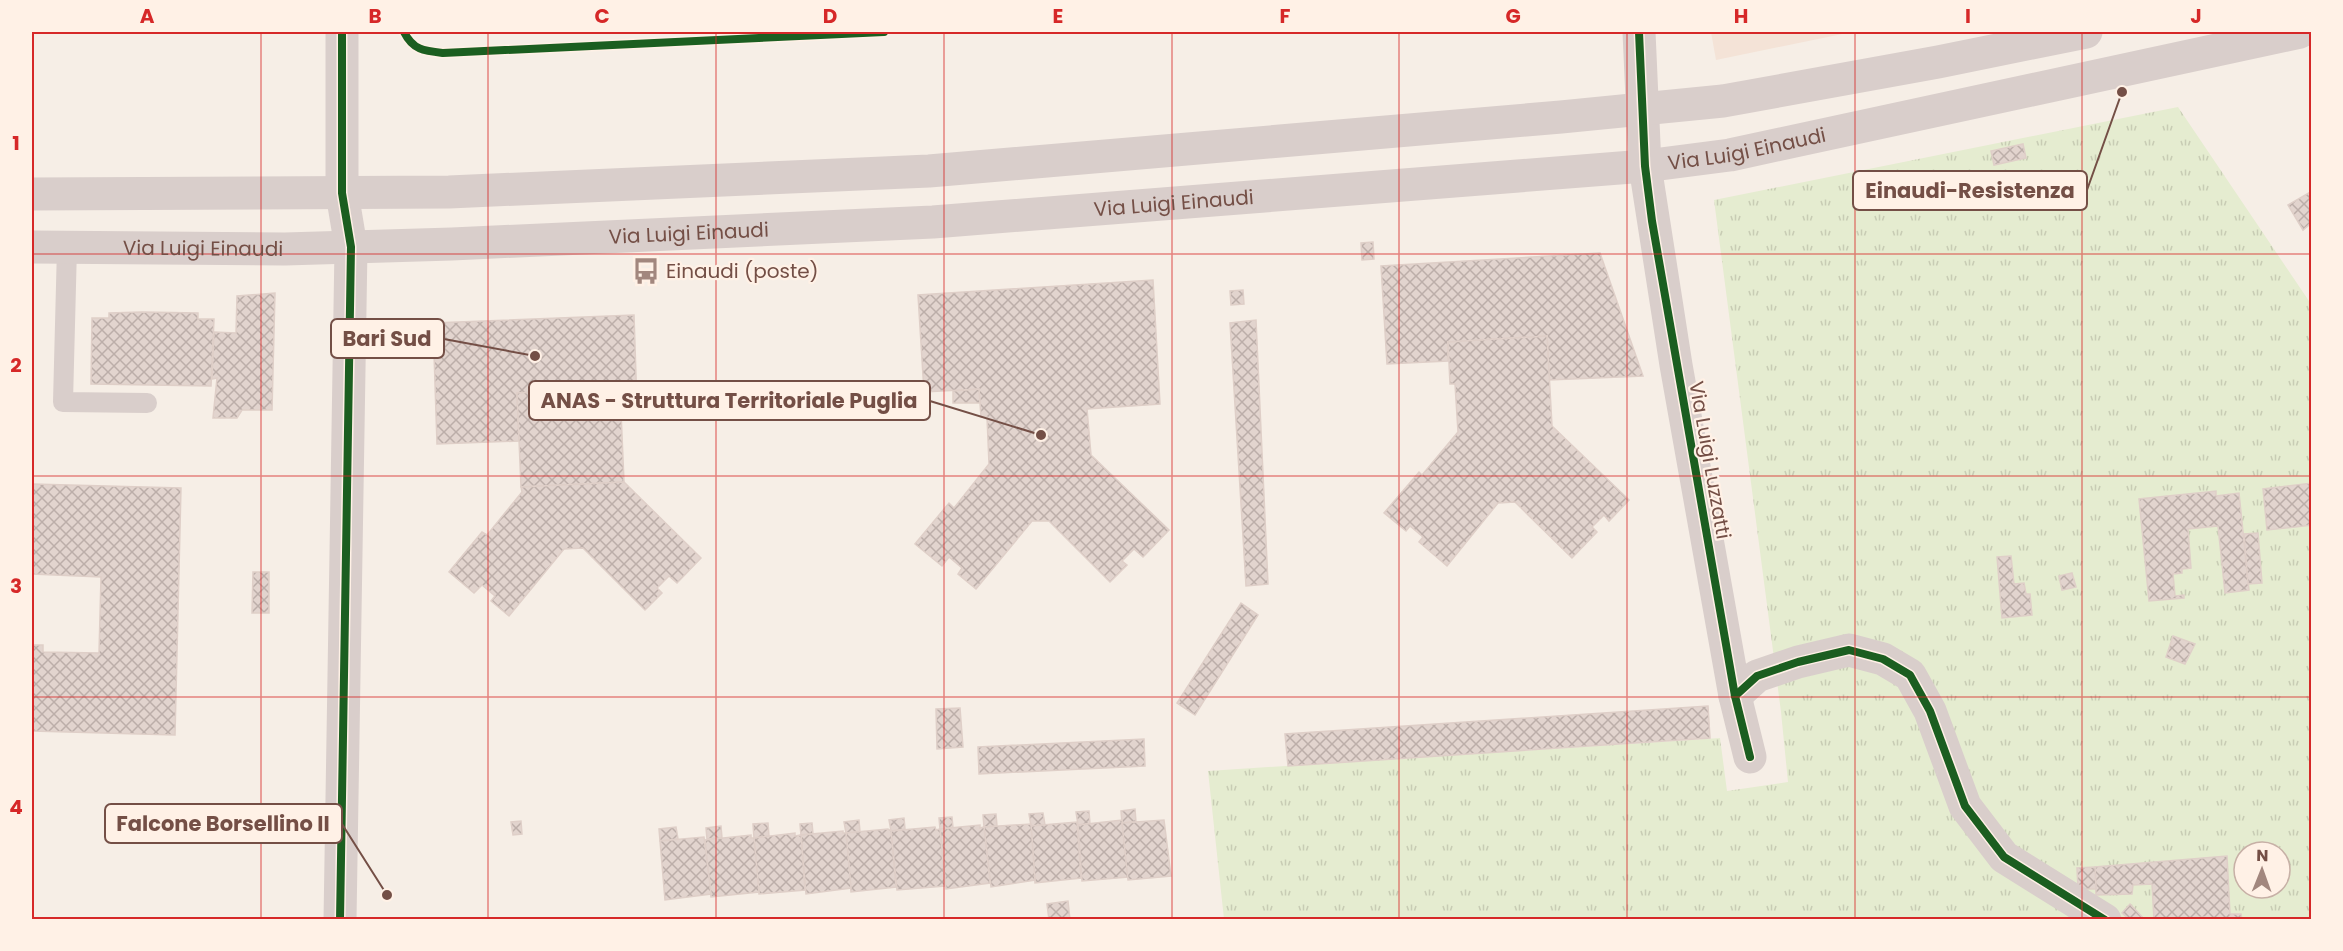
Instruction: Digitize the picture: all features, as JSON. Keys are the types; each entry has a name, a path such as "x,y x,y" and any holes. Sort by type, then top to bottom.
{"main road":[{"path":"340,920 351,247 342,194 342,32"},
{"name":"Via Luigi Luzzatti","path":"1639,32 1645,166 1676,365 1735,696 1750,757"},
{"path":"32,194 449,192 929,171 1723,101 1938,62 2086,32"},
{"name":"Via Luigi Einaudi","path":"32,247 285,249 452,244 933,222 1645,166 1730,155 2300,32"},
{"path":"1735,696 1757,676 1798,662 1849,650 1883,659 1910,675 1930,711 1965,806 2004,857 2105,920"}],"lane":[{"path":"67,247 63,402 147,403"}],"shaded area":[{"path":"1711,32 1852,32 1716,60"}],"green space":[{"path":"2178,107 2311,304 2311,919 1224,919 1208,771 1720,738 1727,791 1788,782 1781,712 1714,200"}],"building":[{"path":"2023,144 2026,158 1994,165 1991,151"},
{"path":"2312,191 2312,229 2309,225 2303,230 2288,205"},
{"path":"1373,242 1374,259 1362,260 1361,243"},
{"path":"1600,253 1643,376 1549,380 1547,336 1448,342 1448,361 1387,364 1381,266"},
{"path":"1153,280 1160,404 1087,409 1091,455 1169,530 1143,557 1134,549 1122,561 1127,565 1110,582 1049,521 1032,521 976,589 958,574 962,568 949,557 942,566 915,544 949,503 954,508 989,464 987,417 981,417 979,389 924,392 918,295"},
{"path":"1243,290 1244,304 1231,305 1230,291"},
{"path":"275,293 272,410 242,410 237,418 213,418 217,378 212,379 214,332 236,333 237,296"},
{"path":"109,313 198,313 198,319 214,319 211,386 91,384 92,318 109,318"},
{"path":"634,315 637,406 621,406 620,388 517,393 519,441 437,444 433,323"},
{"path":"1256,320 1268,584 1246,586 1230,323"},
{"path":"1547,336 1552,426 1629,500 1609,521 1604,515 1592,527 1597,532 1572,558 1515,502 1498,503 1447,566 1419,542 1423,537 1410,526 1406,531 1384,513 1419,472 1422,475 1458,432 1455,384 1450,384 1448,342"},
{"path":"620,388 624,482 521,487 517,393"},
{"path":"979,389 980,403 953,403 953,391"},
{"path":"624,482 701,558 677,583 669,576 657,588 662,593 645,610 583,548 564,549 509,616 491,601 495,596 482,585 474,593 449,572 482,532 487,535 522,492 521,487"},
{"path":"2312,483 2312,525 2267,530 2263,489"},
{"path":"32,484 181,488 175,735 32,731 32,645 43,645 43,652 99,653 101,577 32,574"},
{"path":"2216,491 2216,496 2239,493 2249,590 2225,593 2218,526 2188,529 2191,568 2182,569 2182,573 2173,574 2175,596 2184,595 2184,598 2149,601 2139,499"},
{"path":"2258,533 2262,583 2248,584 2244,534"},
{"path":"2011,556 2014,584 2024,583 2026,594 2030,594 2032,615 2002,618 1997,557"},
{"path":"253,572 269,572 269,613 252,613"},
{"path":"2072,573 2076,587 2062,590 2059,576"},
{"path":"1241,603 1258,615 1195,715 1177,703"},
{"path":"2173,636 2195,644 2185,664 2166,657"},
{"path":"1708,706 1710,738 1288,766 1285,734"},
{"path":"960,708 963,747 937,749 936,709"},
{"path":"1144,739 1145,766 979,774 978,747"},
{"path":"1135,809 1136,822 1122,823 1121,811"},
{"path":"1089,811 1090,824 1078,825 1076,812"},
{"path":"1043,813 1045,825 1031,826 1029,814"},
{"path":"996,814 997,826 984,827 983,815"},
{"path":"952,817 953,828 940,829 939,818"},
{"path":"904,818 905,829 891,831 889,820"},
{"path":"859,820 860,832 846,833 844,822"},
{"path":"1122,820 1128,877 1082,881 1078,825"},
{"path":"1164,820 1171,876 1128,880 1122,823"},
{"path":"521,821 522,834 513,835 511,822"},
{"path":"1077,822 1081,878 1035,883 1031,826"},
{"path":"768,823 769,836 754,838 753,824"},
{"path":"812,823 813,834 801,835 800,824"},
{"path":"1031,824 1035,880 991,887 984,827"},
{"path":"980,825 980,828 984,827 990,883 946,889 940,829"},
{"path":"721,826 722,838 707,839 706,828"},
{"path":"676,827 678,839 660,841 659,829"},
{"path":"935,827 936,830 940,829 945,886 897,890 891,831"},
{"path":"888,829 891,831 896,887 851,892 846,833"},
{"path":"843,831 846,833 851,888 806,894 801,835"},
{"path":"795,833 795,836 801,835 805,890 759,894 754,838"},
{"path":"751,835 751,838 754,838 759,892 711,897 705,840"},
{"path":"704,837 711,894 665,900 660,841"},
{"path":"2227,856 2230,914 2241,914 2242,920 2205,920 2205,917 2154,920 2152,884 2133,885 2132,894 2096,895 2095,867"},
{"path":"2095,867 2096,889 2078,889 2077,868"},
{"path":"1068,901 1070,920 1049,920 1047,904"},
{"path":"2130,904 2143,920 2130,920 2122,913"}],"cycle path":[{"path":"340,920 351,247 342,193 342,32"},
{"path":"404,32 415,46 443,53 884,32"},
{"path":"1639,32 1645,166 1652,221 1735,696 1750,757"},
{"path":"1735,696 1757,676 1798,662 1849,650 1883,659 1910,675 1930,711 1965,806 2004,857 2105,920"}],"place":[{"name":"Einaudi-Resistenza","path":"2122,92"},
{"name":"Einaudi (poste)","path":"646,271"},
{"name":"Bari Sud","path":"535,356"},
{"name":"ANAS - Struttura Territoriale Puglia","path":"1041,435"},
{"name":"Falcone Borsellino II","path":"387,895"}]}
